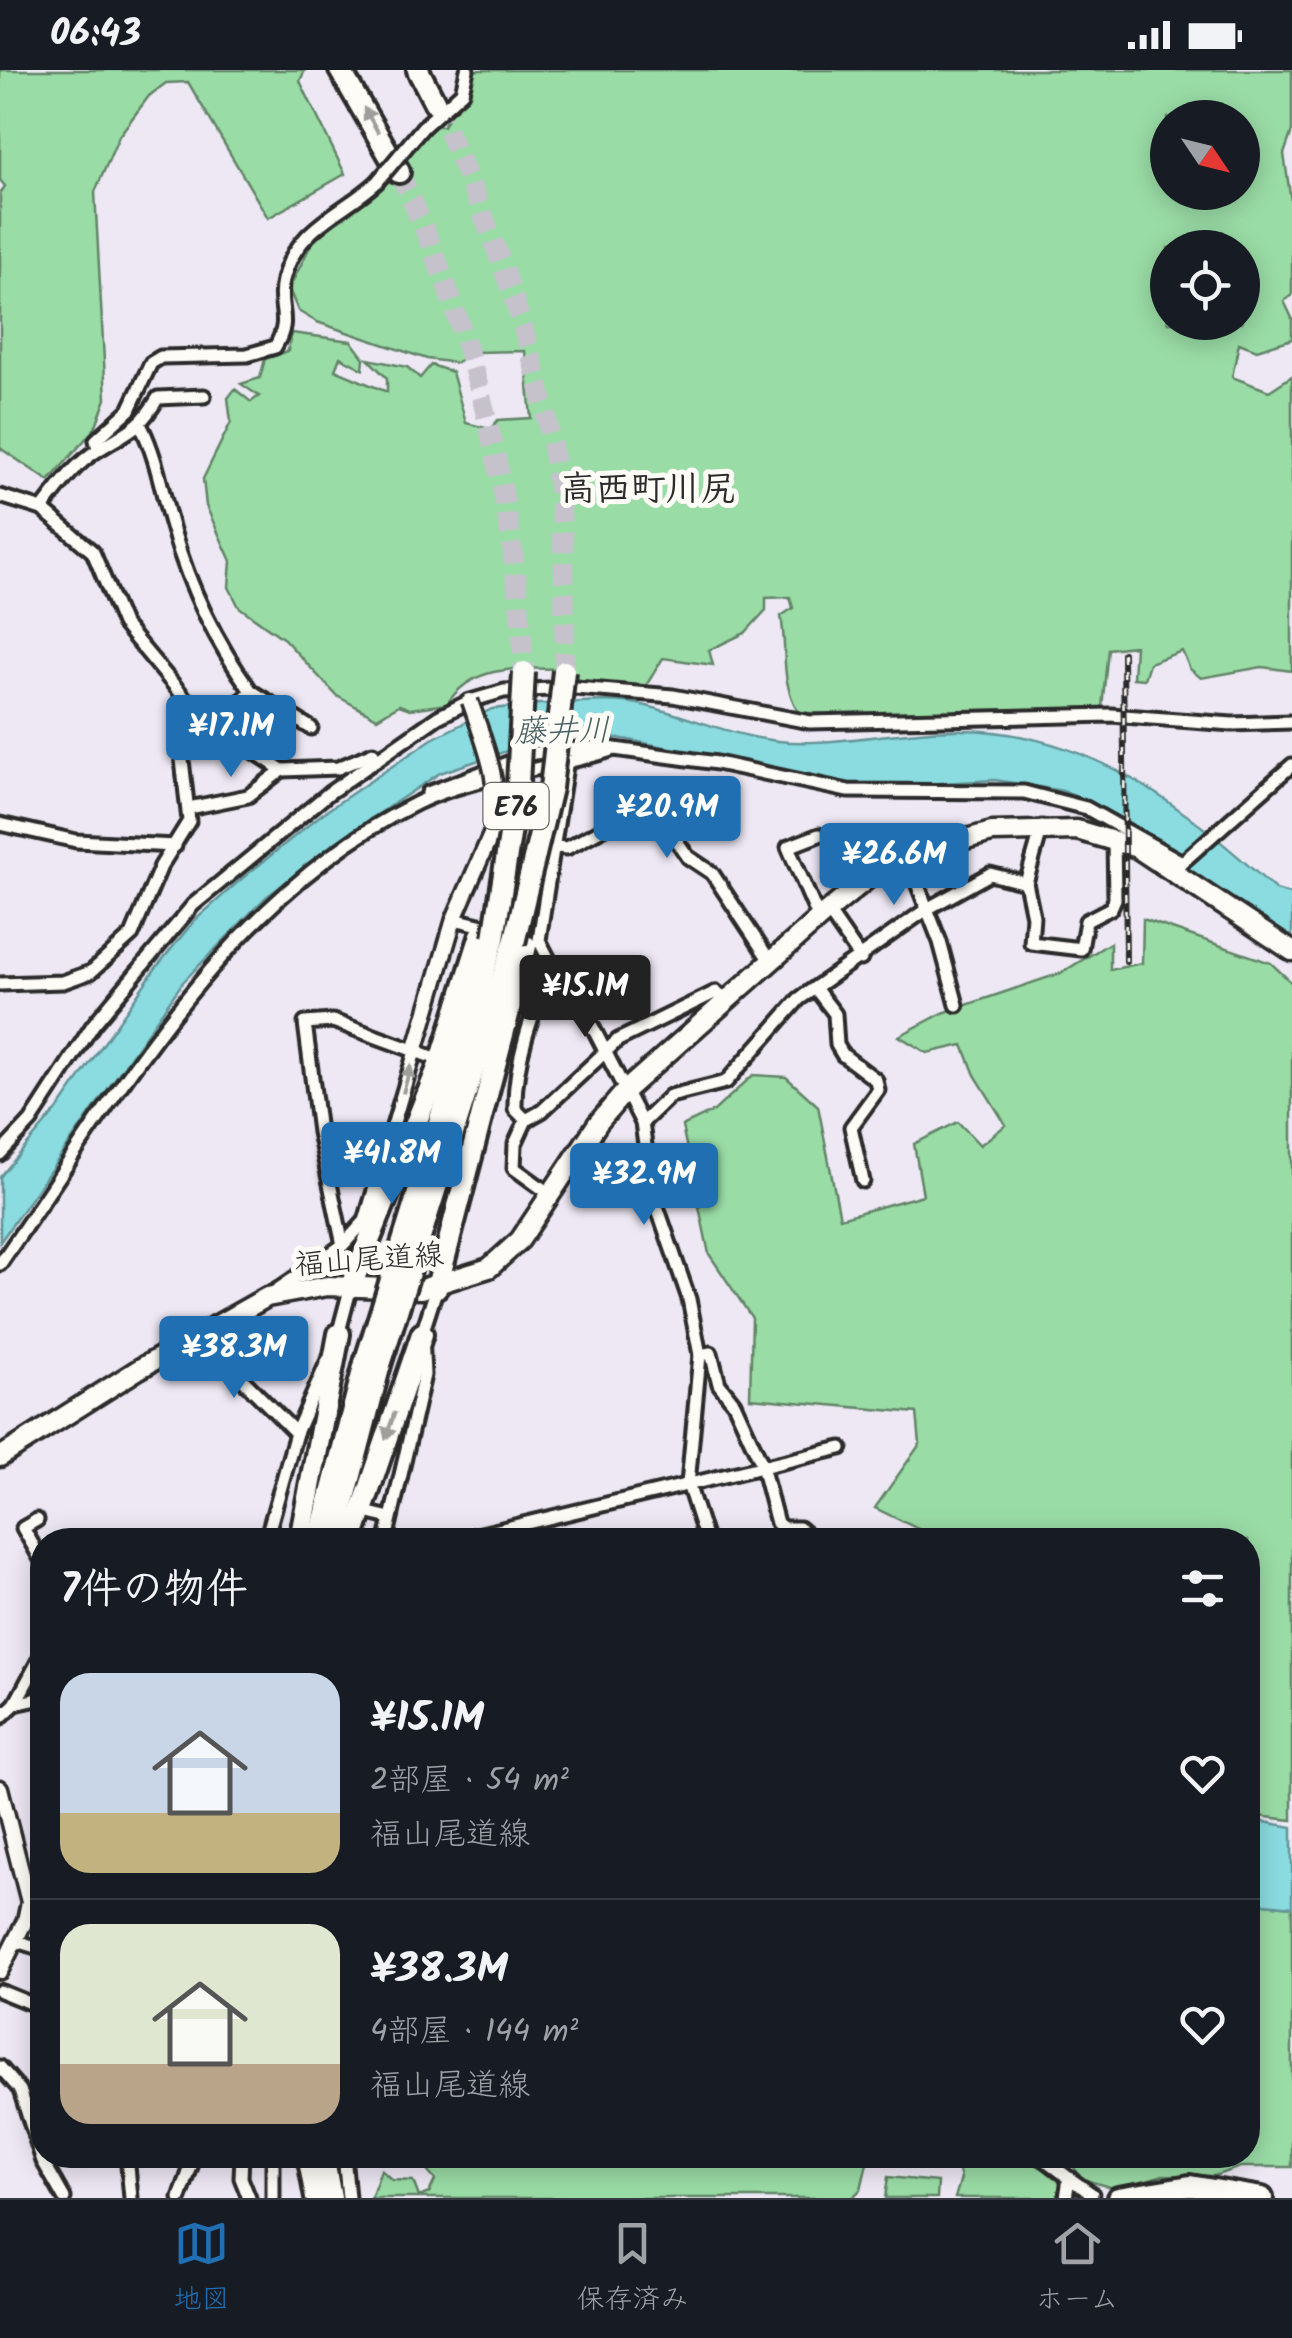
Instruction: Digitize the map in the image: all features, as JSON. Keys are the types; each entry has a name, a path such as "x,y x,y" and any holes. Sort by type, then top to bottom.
{"highway":[{"path":"340,70 399,172"},
{"path":"418,70 435,102"},
{"name":"E76","path":"323,1528 419,1216 511,940 551,788 564,671"},
{"name":"E76","path":"511,940 512,840 524,672"},
{"path":"350,1286 442,1058 511,940"},
{"path":"437,1287 511,940"},
{"path":"302,1528 339,1334"},
{"path":"356,1528 422,1334"},
{"name":"E76","path":"337,1528 372,1366"},
{"path":"310,2168 316,2198"},
{"path":"326,2168 332,2198"},
{"path":"1118,2198 1190,2186 1262,2198"}],"main road":[{"name":"福山尾道線","path":"0,1457 267,1296 327,1286 437,1287 468,1278 506,1255 626,1089 824,915 874,874 906,855 992,832 1042,827 1077,830 1180,864 1292,951"}],"street":[{"path":"98,449 96,440 129,410 151,363 160,358 247,356 275,348 287,319 283,280 315,223 359,198 376,182 423,127 462,92 467,70"},
{"path":"42,509 63,480 98,449 141,426 158,398 166,394 204,396"},
{"path":"141,426 154,452 196,601 228,659 251,691 311,728"},
{"path":"0,496 42,509 93,552 123,624 199,716 282,770"},
{"path":"189,808 248,796 282,770 354,764 470,701 504,690 576,688 673,696 810,722 1111,715 1232,724 1292,722"},
{"path":"217,726 251,691"},
{"path":"267,1296 358,1233 369,1212 423,1052 454,919 494,830 497,809 493,770 470,701"},
{"path":"0,984 64,982 91,972 132,935 161,866 189,821 180,742 199,716"},
{"path":"0,1154 31,1121 93,1025 193,905 329,792 438,717"},
{"path":"0,1264 174,1012 211,966 319,868 446,783 534,753 572,748 614,749 717,763 848,791 1024,792 1086,808 1180,864 1292,767"},
{"path":"420,801 482,782 566,766 614,749"},
{"path":"511,940 554,848 566,766"},
{"path":"554,848 568,848 652,803 688,857 712,874 770,961"},
{"path":"0,824 76,841 175,846"},
{"path":"1042,827 1026,883 1034,916 1031,943 1081,949 1086,921 1111,908 1115,899 1114,840"},
{"path":"819,835 788,847 824,915 861,959"},
{"path":"906,855 957,1005"},
{"path":"642,1123 670,1096 726,1082 740,1070 776,1020 927,909 990,874 1026,883"},
{"path":"454,919 511,940 569,982 642,1123 651,1189 688,1300 700,1355 688,1484 702,1528"},
{"path":"526,1120 515,1109 508,1083 557,974"},
{"path":"816,988 835,1014 837,1044 842,1054 876,1080 878,1090 851,1127 863,1180"},
{"path":"551,1195 514,1168 515,1144 526,1120 542,1111 606,1049 648,1023 716,992 725,1000"},
{"path":"343,1245 319,1132 305,1023 334,1020 423,1052"},
{"path":"269,1528 296,1434 339,1334 350,1286"},
{"path":"388,1528 424,1375 422,1334 437,1287"},
{"path":"210,1327 239,1376 296,1434"},
{"path":"700,1355 711,1353 719,1384 751,1435 777,1523 783,1528"},
{"path":"506,1528 762,1470 841,1448"},
{"path":"278,1489 298,1496"},
{"path":"374,1514 390,1518"},
{"path":"30,1541 23,1528 37,1520"},
{"path":"0,1718 15,1704 30,1676"},
{"path":"15,1704 30,1701"},
{"path":"0,1788 28,1891 26,1921 9,1944 0,1971"},
{"path":"0,1991 30,2003"},
{"path":"0,2067 20,2090 30,2121"},
{"path":"47,2168 64,2198"},
{"path":"128,2168 131,2198"},
{"path":"180,2198 190,2168"},
{"path":"241,2168 246,2196"},
{"path":"273,2168 273,2198"},
{"path":"345,2168 348,2198"},
{"path":"1056,2168 1092,2194 1078,2198"},
{"path":"1066,2198 1069,2178"}],"green space":[{"path":"0,70 305,70 300,81 345,174 268,218 188,82 166,83 149,96 119,136 95,192 106,399 95,428 49,481 0,448 0,194 5,186 0,180"},
{"path":"476,70 1292,70 1292,131 1284,154 1292,208 1292,295 1284,301 1292,318 1292,339 1257,350 1239,343 1232,377 1269,391 1292,376 1292,671 1262,667 1201,678 1190,669 1182,651 1149,663 1144,679 1133,678 1135,646 1108,649 1102,708 852,717 798,712 786,676 781,616 793,608 790,597 766,598 766,610 745,633 709,650 713,665 663,658 644,689 572,680 571,669 502,670 472,680 447,704 410,709 399,705 377,718 337,696 284,639 239,607 229,587 231,561 206,506 203,479 231,422 228,398 235,389 251,402 259,396 241,384 260,378 265,359 288,351 291,333 351,341 364,358 363,369 340,357 335,370 387,392 387,378 368,359 407,367 420,378 431,365 452,372 466,423 490,429 498,420 531,418 525,351 475,352 456,363 427,359 317,322 298,311 289,289 320,226 405,171 404,159 430,126 443,126"},
{"path":"1143,919 1271,963 1292,983 1292,1820 1260,1816 1260,1528 916,1528 875,1508 920,1444 917,1413 750,1398 752,1318 709,1254 682,1126 714,1111 753,1075 786,1077 818,1106 840,1218 923,1195 914,1144 958,1122 980,1145 1006,1125 975,1075 963,1045 927,1053 899,1036 943,1013 1061,973 1110,943 1110,970 1142,963"},
{"path":"1260,1903 1292,1907 1292,2167 1260,2167"},
{"path":"425,2168 866,2168 861,2189 852,2198 371,2198 381,2170 392,2180 413,2181 419,2197 429,2193 435,2180"},
{"path":"958,2168 1042,2168 1062,2178 1057,2198 955,2198 961,2178"},
{"path":"1075,2168 1237,2168 1214,2176 1163,2175 1116,2189 1079,2178"},
{"path":"888,2177 938,2182 937,2198 885,2198"}],"water":[{"name":"藤井川","path":"626,702 742,735 778,741 823,742 960,730 1007,734 1052,744 1133,779 1206,830 1276,890 1292,895 1292,945 1100,807 1063,791 995,780 868,787 624,739 587,734 537,741 440,773 266,897 183,982 0,1242 0,1177 61,1105 155,969 194,921 322,814 432,739 492,709"},
{"path":"1260,1821 1292,1827 1292,1907 1260,1903"}],"tunnel":[{"path":"435,103 507,280 546,418 561,516 564,671"},
{"path":"399,172 449,292 486,416 512,543 524,672"}],"railway":[{"path":"1123,653 1126,961"}],"district":[{"name":"高西町川尻","path":"648,488"}]}
